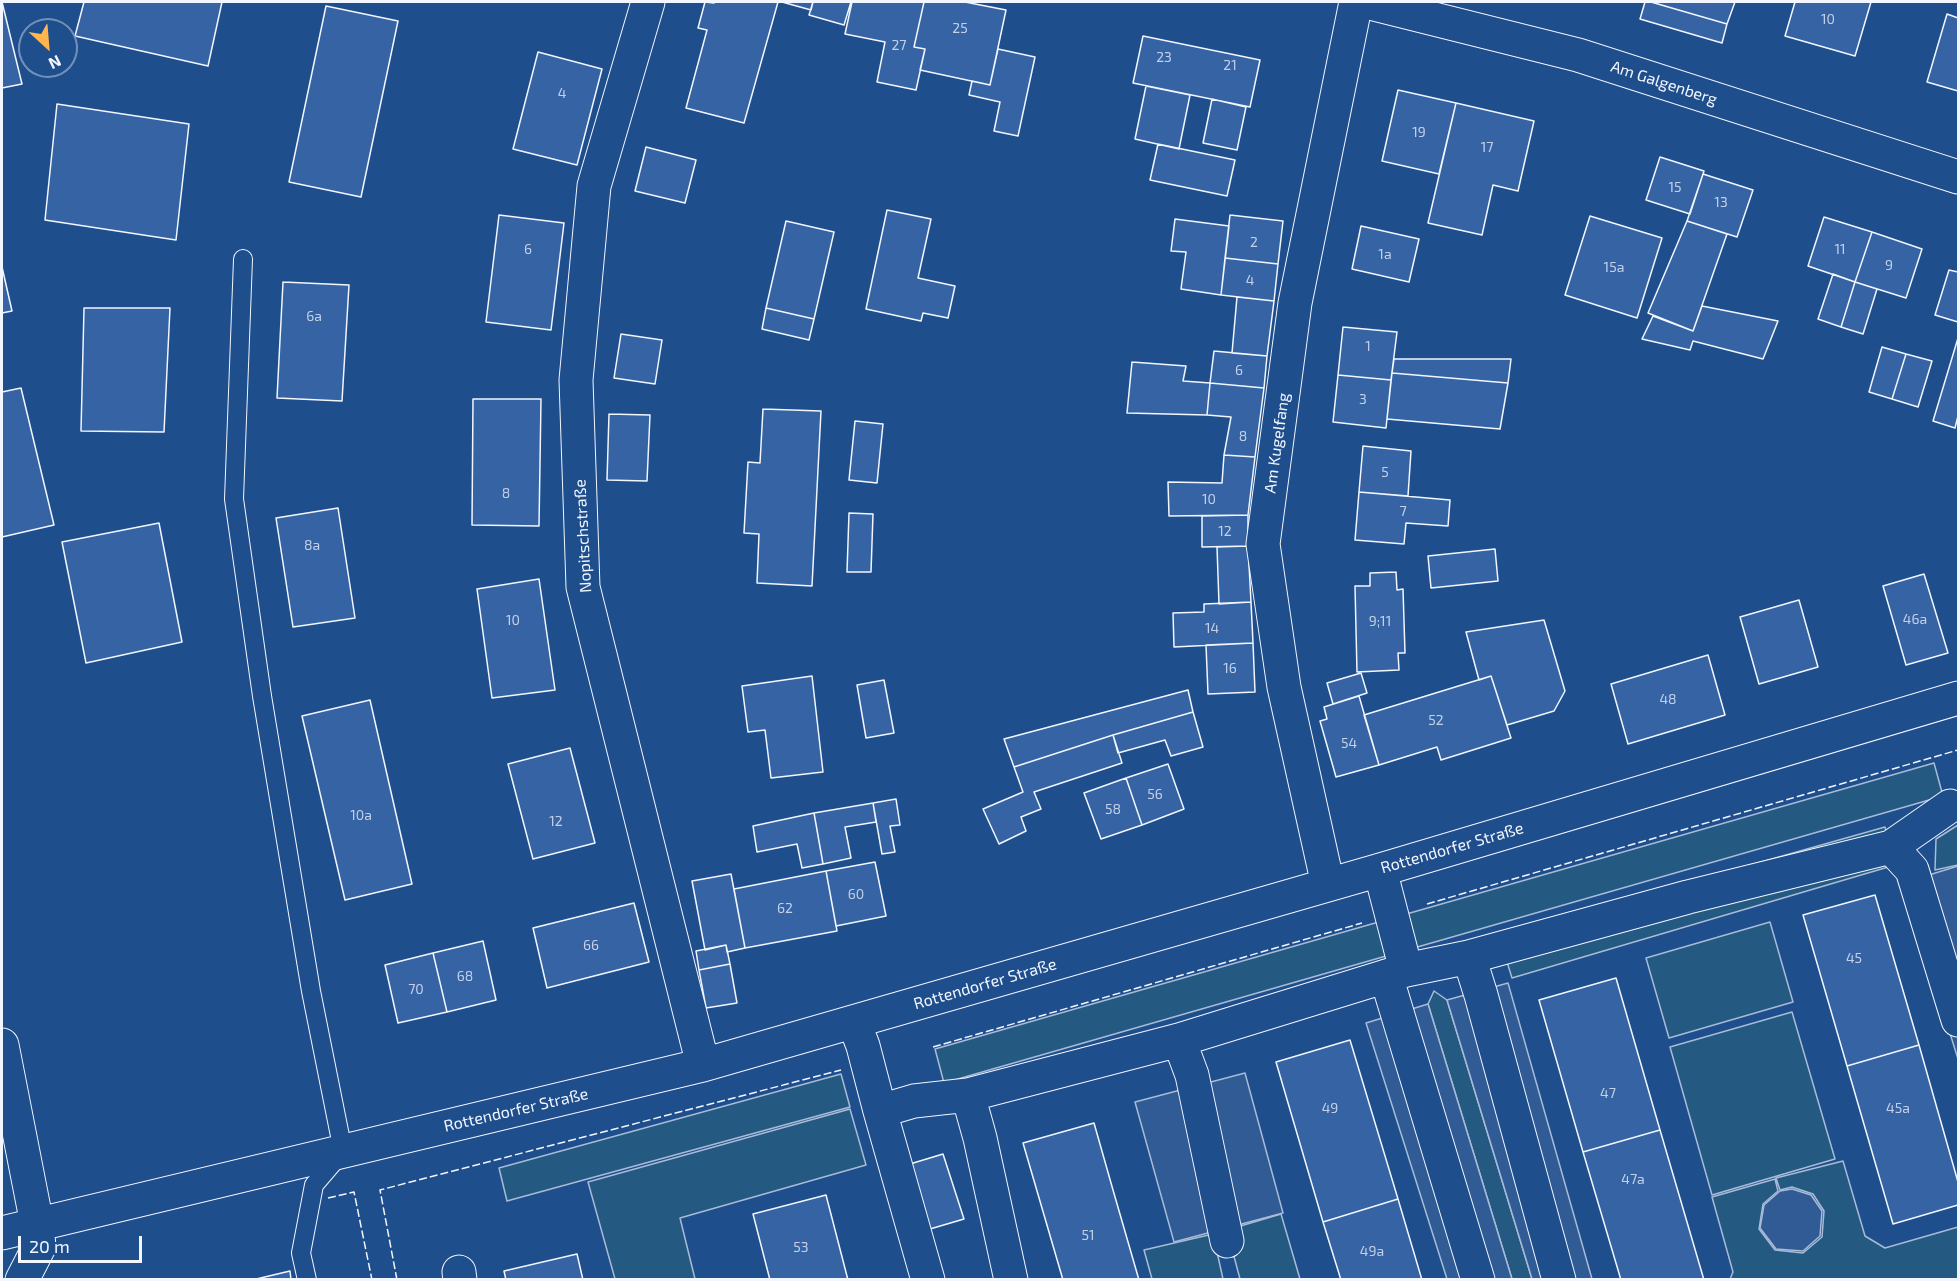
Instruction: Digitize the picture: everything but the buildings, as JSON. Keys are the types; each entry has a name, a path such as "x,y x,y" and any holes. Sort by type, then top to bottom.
{"street":[{"name":"Nopitschstraße","path":"648,2 594,186 576,380 584,587 704,1065"},
{"name":"Am Kugelfang","path":"1328,885 1284,687 1263,544 1295,303 1356,2"},
{"name":"Am Galgenberg","path":"1366,2 1578,55 1959,177"},
{"name":"Rottendorfer Straße","path":"2,1233 704,1065 1380,870 1959,698"},
{"path":"880,1111 914,1101 968,1095 1179,1040 1396,973 1469,957 1688,897 1891,847 1950,806"},
{"path":"1891,847 1912,870 1959,1020"},
{"path":"1380,870 1396,973 1478,1280"},
{"path":"1469,957 1559,1280"},
{"path":"854,1022 863,1046 928,1280"},
{"path":"1179,1040 1192,1075 1227,1241"},
{"path":"2,1045 37,1224 39,1248 22,1280"},
{"path":"968,1095 980,1138 1011,1280"}],"lane":[{"path":"243,259 234,499 262,696 308,967 344,1151 314,1185 301,1253 307,1280"}],"shaded area":[{"path":"1934,763 1943,796 944,1083 935,1049"},
{"path":"1958,825 1958,865 1935,870 1936,839"},
{"path":"1885,827 1895,865 1512,978 1499,936"},
{"path":"1958,866 1958,1059 1903,883"},
{"path":"1770,922 1793,1002 1669,1038 1646,958"},
{"path":"1508,983 1592,1279 1532,1279 1447,1000"},
{"path":"1434,991 1447,1000 1532,1279 1512,1279 1428,1004"},
{"path":"1428,1004 1512,1279 1447,1279 1366,1023"},
{"path":"1792,1012 1835,1159 1712,1195 1670,1047"},
{"path":"1245,1073 1283,1213 1174,1242 1135,1102"},
{"path":"841,1074 850,1107 507,1201 499,1168"},
{"path":"850,1109 866,1165 680,1218 695,1279 615,1279 588,1182"},
{"path":"1843,1161 1865,1236 1885,1248 1958,1227 1958,1279 1730,1279 1733,1272 1712,1197 1775,1179 1778,1191 1763,1204 1759,1229 1775,1250 1803,1253 1822,1237 1824,1211 1813,1194 1792,1187 1780,1190 1776,1178"},
{"path":"1792,1189 1811,1195 1822,1211 1820,1236 1803,1251 1776,1249 1760,1228 1764,1205 1780,1191"},
{"path":"1281,1214 1300,1279 1240,1279 1227,1230"},
{"path":"1213,1234 1223,1279 1152,1279 1144,1250"}],"fence":[{"path":"1427,904 1958,750"},
{"path":"933,1047 1362,923"},
{"path":"397,1280 380,1190 841,1070"},
{"path":"328,1198 354,1192 372,1280"}]}
